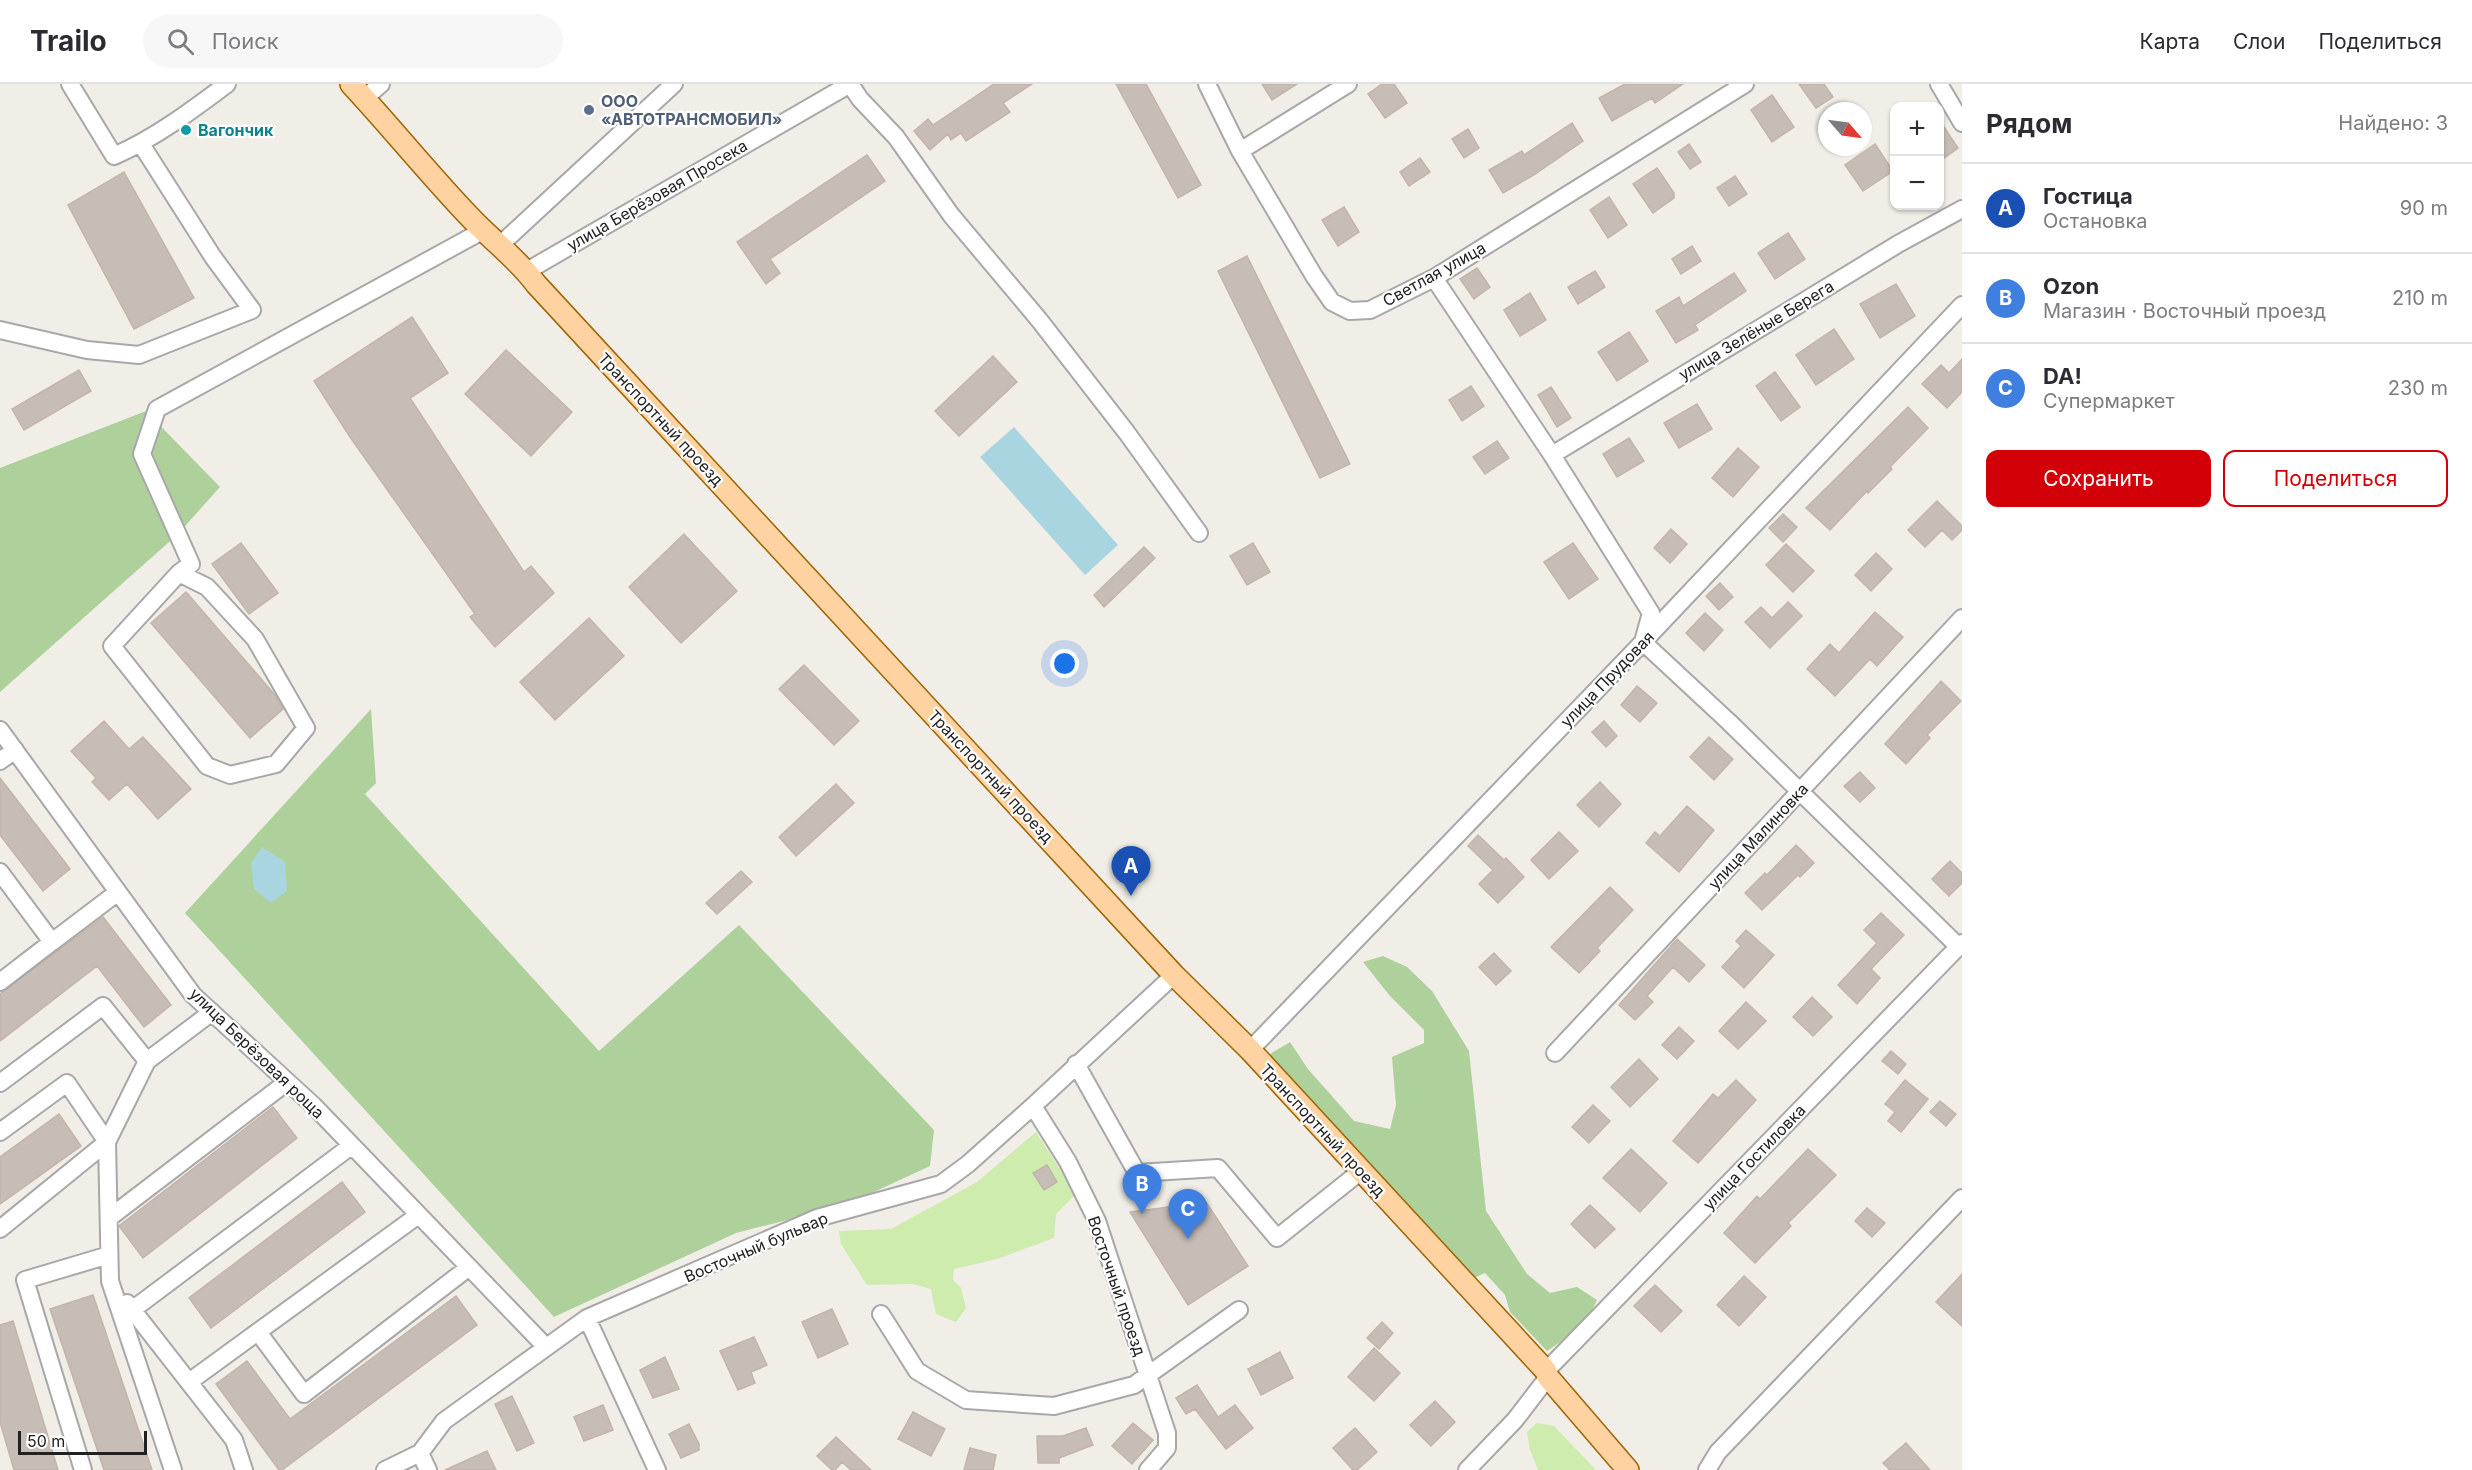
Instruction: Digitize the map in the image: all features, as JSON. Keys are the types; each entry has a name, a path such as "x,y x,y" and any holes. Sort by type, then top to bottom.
{"main road":[{"name":"Транспортный проезд","path":"358,91 482,231 527,271 544,293 1174,975 1250,1050 1547,1374 1628,1470"}],"street":[{"path":"70,84 114,156 141,144 227,84"},
{"path":"358,91 381,84"},
{"path":"500,245 674,84"},
{"path":"850,84 860,99 896,137 951,215 1040,321 1120,423 1199,533"},
{"name":"улица Берёзовая Просека","path":"527,271 850,84"},
{"name":"Светлая улица","path":"1207,84 1240,151 1332,302 1350,311 1370,310 1434,278 1745,84"},
{"path":"1240,151 1348,84"},
{"path":"1939,84 1962,123"},
{"path":"0,330 87,350 139,355 252,310 213,257 141,144"},
{"name":"улица Зелёные Берега","path":"1552,455 1898,244 1962,208"},
{"path":"179,573 207,587 255,639 306,728 276,764 230,774 207,766 112,646 179,573 191,564 142,454 157,409 482,231"},
{"path":"1434,278 1552,455 1651,613 1643,642 1960,945"},
{"name":"улица Прудовая","path":"1250,1050 1643,642 1962,305"},
{"name":"улица Малиновка","path":"1555,1053 1962,618"},
{"name":"улица Берёзовая роща","path":"0,730 194,994 351,1146 546,1347"},
{"path":"0,761 15,750"},
{"path":"0,872 52,942"},
{"path":"0,982 118,892"},
{"name":"улица Гостиловка","path":"1467,1470 1515,1420 1547,1374 1960,945"},
{"name":"Восточный бульвар","path":"385,1470 420,1453 444,1421 587,1318 817,1218 941,1184 968,1164 1033,1106 1174,975"},
{"path":"0,1083 103,1006 147,1061"},
{"path":"0,1229 107,1142 147,1061 212,1012"},
{"path":"1076,1064 1137,1173 1218,1168 1277,1238 1361,1171"},
{"path":"109,1218 287,1082"},
{"path":"0,1132 67,1083 107,1142 110,1281 173,1470"},
{"name":"Восточный проезд","path":"1033,1106 1068,1162 1097,1221 1167,1433 1167,1448 1148,1470"},
{"path":"132,1310 351,1146"},
{"path":"1707,1470 1718,1452 1962,1198"},
{"path":"189,1382 417,1216"},
{"path":"83,1470 25,1280 109,1255"},
{"path":"258,1332 304,1394 468,1268"},
{"path":"110,1281 234,1440 244,1470"},
{"path":"881,1314 917,1371 966,1400 1054,1406 1134,1385 1239,1310"},
{"path":"587,1318 657,1470"},
{"path":"420,1453 428,1470"}],"green space":[{"path":"146,411 220,487 177,535 0,692 0,468"},
{"path":"371,709 376,783 365,794 599,1051 739,925 934,1130 930,1166 846,1205 736,1233 554,1317 185,913"},
{"path":"1383,956 1407,967 1432,991 1469,1051 1486,1211 1527,1274 1550,1293 1577,1287 1597,1300 1584,1326 1547,1351 1510,1312 1505,1295 1485,1273 1474,1278 1283,1074 1270,1054 1290,1042 1308,1069 1354,1121 1390,1129 1396,1105 1392,1057 1424,1043 1424,1030 1390,996 1363,962"},
{"path":"1036,1132 1076,1194 1056,1214 1054,1238 997,1259 954,1269 953,1280 961,1288 966,1308 956,1322 936,1314 931,1289 913,1284 867,1285 841,1244 839,1231 891,1229 977,1182"},
{"path":"1537,1423 1554,1426 1596,1470 1538,1470 1530,1450 1527,1432"}],"water":[{"path":"1014,427 1118,545 1085,575 980,457"},
{"path":"262,847 285,862 287,891 271,903 254,889 251,863"}],"building":[{"path":"994,84 1032,84 1003,103 1010,112 966,141 961,133 951,140 948,134 930,150 914,131 928,119 933,125"},
{"path":"1116,84 1146,84 1201,185 1178,198"},
{"path":"1262,84 1297,84 1272,100"},
{"path":"1382,84 1394,84 1407,103 1385,118 1368,94"},
{"path":"1625,84 1683,84 1655,103 1652,98 1612,121 1599,98"},
{"path":"1799,84 1824,84 1833,97 1825,102 1818,102 1816,108"},
{"path":"1772,95 1794,127 1772,142 1751,110"},
{"path":"1572,123 1583,141 1503,193 1489,170 1522,151 1524,155"},
{"path":"1944,127 1958,148 1944,158"},
{"path":"1468,129 1479,148 1464,158 1452,139"},
{"path":"1689,144 1701,162 1690,169 1678,152"},
{"path":"1875,144 1890,166 1890,173 1863,191 1845,165 1858,156 1872,156 1872,146"},
{"path":"867,155 885,181 770,259 780,273 766,284 737,242"},
{"path":"1420,158 1430,172 1409,186 1400,172"},
{"path":"1657,168 1674,193 1674,198 1653,213 1633,184"},
{"path":"124,172 194,298 134,329 68,205"},
{"path":"1735,176 1747,194 1729,206 1717,188"},
{"path":"1609,197 1627,225 1608,238 1590,210"},
{"path":"1344,207 1359,232 1338,246 1322,220"},
{"path":"1788,233 1805,259 1775,279 1758,253"},
{"path":"1692,246 1701,261 1681,274 1672,259"},
{"path":"1247,256 1350,464 1320,478 1218,271"},
{"path":"1477,268 1490,287 1474,299 1460,279"},
{"path":"1595,271 1605,287 1578,304 1568,287"},
{"path":"1734,273 1746,291 1695,325 1698,330 1676,343 1656,311 1679,297 1683,306"},
{"path":"1896,284 1915,316 1880,338 1860,304"},
{"path":"1530,293 1546,320 1520,336 1504,310"},
{"path":"412,317 448,373 410,398 524,572 531,566 554,593 495,647 470,617 475,614 350,437 314,381"},
{"path":"1834,329 1854,359 1816,385 1796,355"},
{"path":"1629,332 1648,361 1617,381 1598,352"},
{"path":"506,350 572,412 531,456 465,394"},
{"path":"993,356 1017,382 959,436 935,411"},
{"path":"1962,359 1962,392 1947,408 1922,384 1941,365 1949,373"},
{"path":"79,370 91,391 24,430 12,409"},
{"path":"1775,372 1800,407 1781,421 1756,386"},
{"path":"1471,386 1484,406 1462,421 1449,400"},
{"path":"1551,387 1571,418 1557,427 1538,395"},
{"path":"1697,404 1712,429 1679,448 1664,423"},
{"path":"1908,407 1928,428 1890,467 1892,469 1868,493 1867,491 1830,530 1806,508"},
{"path":"1629,438 1644,461 1617,477 1603,454"},
{"path":"1497,441 1509,458 1485,474 1473,457"},
{"path":"1738,448 1759,467 1733,497 1712,478"},
{"path":"1937,501 1962,526 1962,530 1952,540 1942,530 1925,547 1908,530"},
{"path":"1783,514 1797,527 1783,542 1769,528"},
{"path":"1671,529 1687,544 1670,563 1654,548"},
{"path":"684,534 737,591 681,643 629,587"},
{"path":"241,543 278,593 249,614 212,564"},
{"path":"1253,543 1270,572 1247,585 1230,556"},
{"path":"1573,543 1598,579 1569,599 1544,562"},
{"path":"1786,544 1814,571 1793,592 1766,565"},
{"path":"1144,547 1155,558 1104,607 1094,595"},
{"path":"1876,553 1892,569 1871,591 1855,575"},
{"path":"1720,583 1733,597 1719,610 1706,596"},
{"path":"186,592 275,695 283,709 250,738 151,623"},
{"path":"1788,602 1802,616 1770,648 1745,622 1761,607 1772,618"},
{"path":"1875,612 1903,637 1877,666 1870,659 1835,696 1807,669 1830,644 1839,653"},
{"path":"1705,613 1723,630 1704,651 1686,633"},
{"path":"589,618 624,656 555,720 520,682"},
{"path":"804,665 859,721 834,745 779,689"},
{"path":"1941,681 1961,701 1927,735 1930,738 1906,764 1885,744"},
{"path":"1637,686 1657,703 1640,722 1621,705"},
{"path":"104,721 129,749 143,737 191,789 158,819 127,784 109,800 92,782 96,778 71,751"},
{"path":"1604,721 1617,736 1606,747 1592,732"},
{"path":"1709,737 1733,759 1714,780 1690,757"},
{"path":"1860,772 1875,788 1860,802 1844,786"},
{"path":"0,778 70,869 43,891 0,835"},
{"path":"1600,782 1621,804 1599,827 1577,805"},
{"path":"836,784 854,803 796,856 779,837"},
{"path":"1687,806 1714,830 1679,872 1646,843 1655,832 1660,836"},
{"path":"1559,832 1578,851 1549,879 1531,860"},
{"path":"1478,835 1504,860 1506,858 1524,877 1498,903 1479,884 1493,870 1468,846"},
{"path":"1796,845 1814,863 1800,877 1798,875 1762,910 1745,893 1765,873 1767,875"},
{"path":"1950,861 1962,873 1962,883 1949,896 1932,879"},
{"path":"741,871 752,882 717,914 706,903"},
{"path":"1610,887 1633,910 1597,948 1600,951 1579,973 1551,947"},
{"path":"1881,913 1904,935 1871,969 1880,978 1857,1004 1838,985 1877,943 1864,930"},
{"path":"103,917 171,1005 144,1027 97,966 0,1041 0,994"},
{"path":"1746,930 1774,955 1744,988 1722,967 1741,946 1736,941"},
{"path":"1677,939 1705,965 1689,982 1673,967 1647,996 1653,1002 1635,1020 1619,1005"},
{"path":"1494,953 1511,971 1496,985 1479,967"},
{"path":"1812,997 1832,1017 1813,1036 1793,1017"},
{"path":"1746,1002 1766,1021 1738,1049 1719,1031"},
{"path":"1679,1027 1694,1041 1677,1059 1662,1045"},
{"path":"1891,1051 1906,1064 1898,1074 1882,1061"},
{"path":"1639,1059 1658,1079 1630,1107 1611,1087"},
{"path":"1736,1080 1756,1100 1698,1163 1673,1141 1713,1094 1718,1098"},
{"path":"1905,1080 1928,1099 1901,1132 1888,1121 1895,1112 1885,1104"},
{"path":"1940,1101 1956,1114 1946,1126 1930,1112"},
{"path":"1593,1105 1610,1121 1589,1143 1572,1127"},
{"path":"273,1107 297,1138 143,1258 119,1226"},
{"path":"59,1114 81,1146 0,1204 0,1157"},
{"path":"1631,1149 1667,1183 1640,1212 1603,1178"},
{"path":"1808,1149 1836,1175 1788,1223 1791,1226 1755,1263 1724,1233 1757,1196 1760,1199"},
{"path":"1047,1165 1057,1182 1044,1190 1033,1173"},
{"path":"342,1182 365,1212 211,1328 189,1298"},
{"path":"1206,1202 1248,1266 1188,1305 1130,1212"},
{"path":"1590,1205 1615,1229 1595,1248 1571,1224"},
{"path":"1867,1208 1885,1223 1872,1237 1855,1221"},
{"path":"1962,1274 1962,1326 1936,1302"},
{"path":"1744,1276 1766,1297 1739,1326 1717,1305"},
{"path":"1655,1285 1682,1311 1661,1332 1634,1306"},
{"path":"93,1295 152,1470 104,1470 50,1309"},
{"path":"456,1296 477,1325 282,1470 279,1470 216,1384 247,1361 290,1419"},
{"path":"832,1309 848,1344 818,1358 802,1322"},
{"path":"13,1321 58,1470 14,1470 0,1422 0,1325"},
{"path":"1382,1322 1393,1333 1379,1349 1367,1338"},
{"path":"754,1337 767,1365 751,1372 755,1383 738,1390 720,1351"},
{"path":"1374,1348 1400,1373 1374,1401 1348,1377"},
{"path":"1280,1352 1293,1378 1261,1395 1248,1369"},
{"path":"665,1357 679,1389 653,1398 640,1370"},
{"path":"1197,1385 1218,1417 1235,1405 1253,1428 1226,1449 1195,1409 1186,1414 1176,1398"},
{"path":"512,1396 534,1443 517,1451 495,1404"},
{"path":"1435,1401 1455,1422 1431,1446 1410,1425"},
{"path":"603,1405 613,1430 584,1441 574,1417"},
{"path":"913,1412 945,1429 931,1456 898,1439"},
{"path":"1133,1423 1153,1440 1132,1464 1112,1446"},
{"path":"689,1424 699,1444 699,1450 681,1458 669,1434"},
{"path":"1086,1428 1093,1445 1059,1458 1059,1463 1038,1463 1037,1436 1063,1436"},
{"path":"1355,1428 1377,1452 1357,1470 1353,1470 1333,1448"},
{"path":"836,1437 871,1470 851,1470 842,1462 835,1470 832,1470 817,1456"},
{"path":"1906,1443 1930,1470 1890,1470 1883,1463"},
{"path":"970,1448 996,1455 993,1470 964,1470"},
{"path":"487,1451 496,1470 445,1470"}],"place":[{"name":"ООО «АВТОТРАНСМОБИЛ»","path":"589,110"},
{"name":"Вагончик","path":"186,130"},
{"name":"Гостица","path":"1131,896"},
{"name":"Ozon","path":"1142,1214"},
{"name":"DA!","path":"1188,1239"}]}
